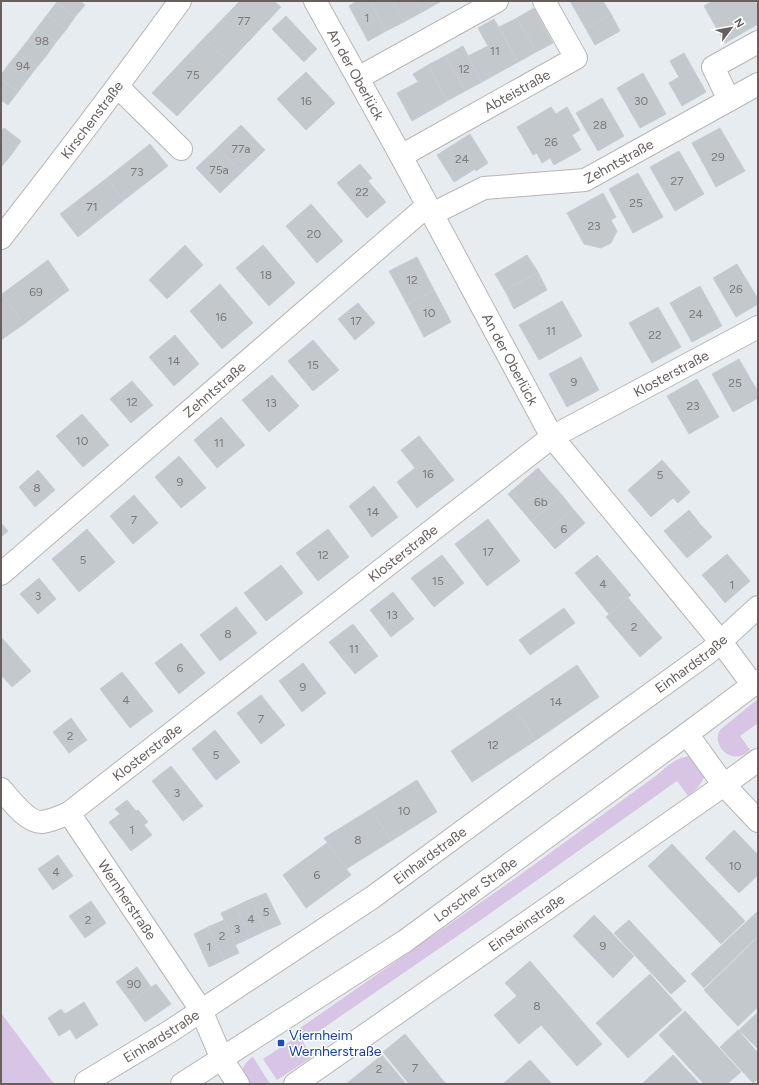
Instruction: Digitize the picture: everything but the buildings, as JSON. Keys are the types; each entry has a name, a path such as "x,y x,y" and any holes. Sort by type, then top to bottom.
{"street":[{"name":"Kirschenstraße","path":"1,238 118,87 180,1"},
{"name":"An der Oberlück","path":"314,1 401,156 552,437 756,683"},
{"path":"358,78 497,1"},
{"name":"Abteistraße","path":"401,156 576,58 544,1"},
{"path":"730,100 713,67 758,42"},
{"name":"Zehntstraße","path":"1,574 429,210 484,188 585,180 758,84"},
{"path":"118,87 181,148"},
{"name":"Klosterstraße","path":"69,814 552,437 758,327"},
{"name":"Einhardstraße","path":"86,1082 169,1032 374,897 588,739 709,652 758,607"},
{"name":"Lorscher Straße","path":"182,1084 405,941 756,683"},
{"path":"687,734 724,785 758,821"},
{"name":"Einsteinstraße","path":"295,1084 758,760"},
{"path":"1,789 27,817 40,822 52,820 69,814"},
{"name":"Wernherstraße","path":"69,814 201,1010 222,1059 238,1084"}],"shaded area":[{"path":"758,699 758,723 740,736 750,750 740,756 730,756 723,751 719,743 718,734 721,729"},
{"path":"690,756 705,775 700,784 691,794 688,796 677,781 485,917 303,1042 312,1057 277,1080 263,1059 292,1040 290,1035 513,880 657,775 672,762"},
{"path":"1,1013 54,1084 1,1084"},
{"path":"253,1057 270,1084 249,1084 243,1077 244,1066"}],"place":[{"name":"Viernheim Wernherstraße","path":"281,1043"}]}
